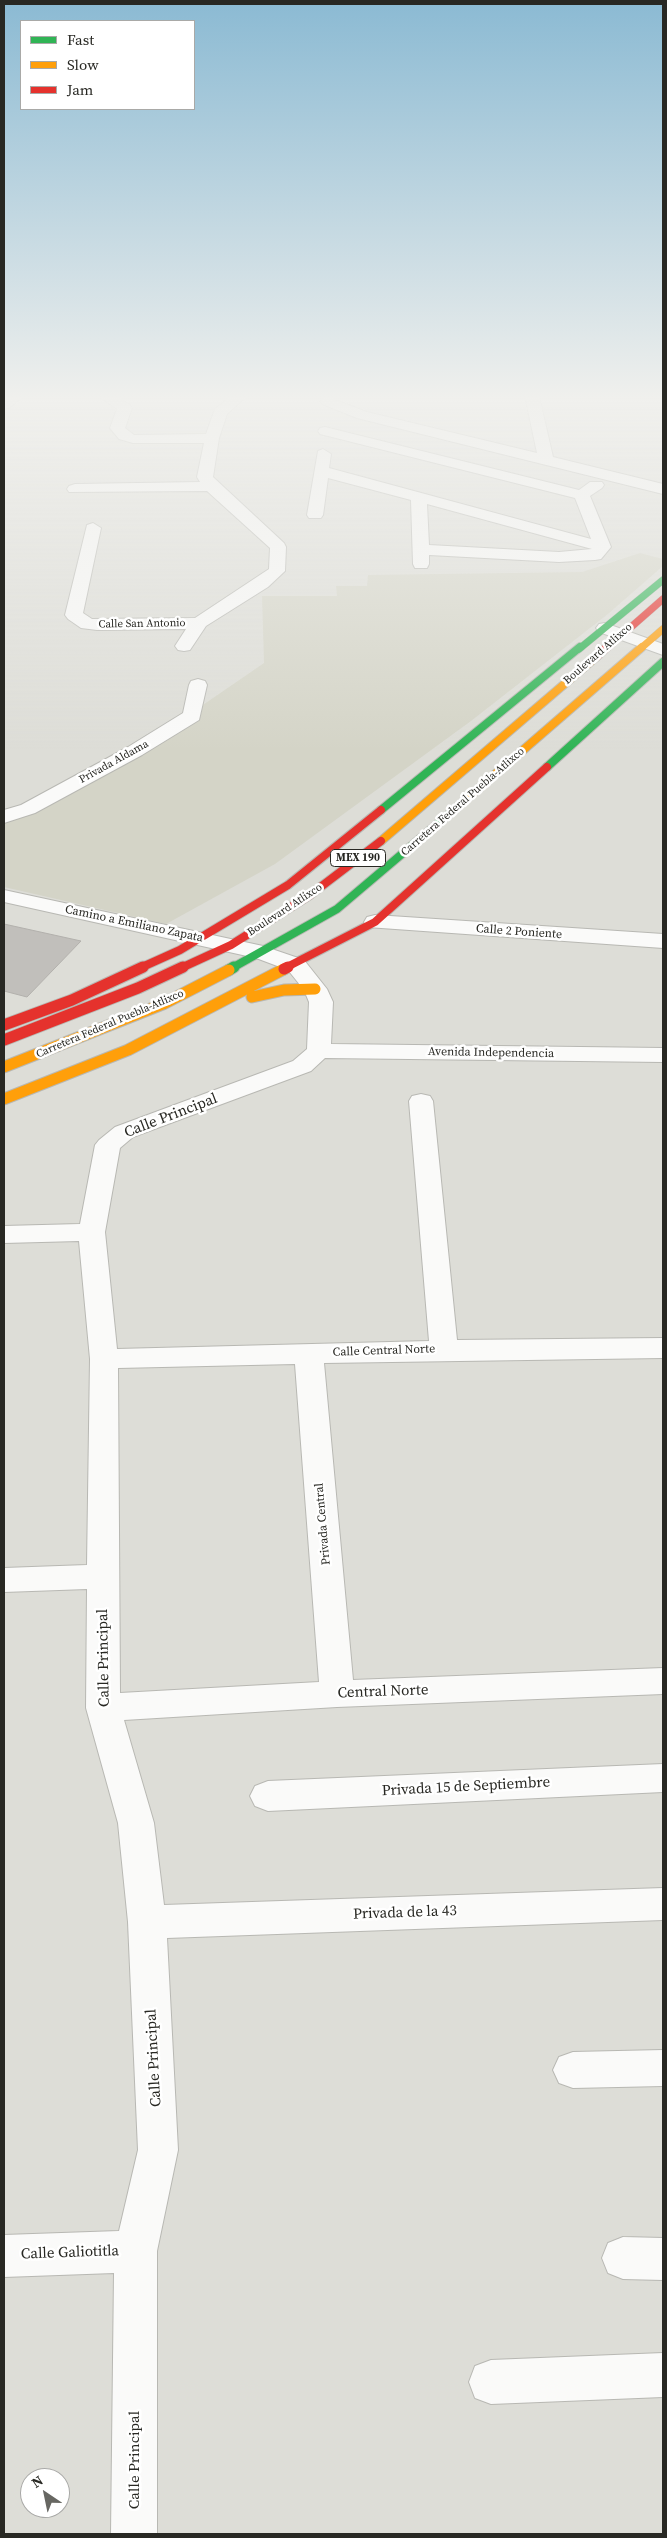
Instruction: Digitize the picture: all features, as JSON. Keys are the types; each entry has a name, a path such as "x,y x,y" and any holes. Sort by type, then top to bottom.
{"street":[{"name":"Calle San Antonio","path":"92,528 74,615 87,624 97,625 199,624 212,613 262,583 277,571 278,547 242,514"},
{"path":"420,514 421,557 559,557 595,555 603,547"},
{"path":"481,514 603,547"},
{"path":"590,514 603,547"},
{"path":"4,1040 138,988 204,948 288,886 619,625 663,580"},
{"name":"Boulevard Atlixco","path":"231,945 310,895 388,836 619,625 663,599"},
{"path":"184,646 199,624"},
{"path":"619,625 658,634 663,650"},
{"name":"Carretera Federal Puebla-Atlixco","path":"4,1067 163,1004 263,954 337,909 416,844 658,634"},
{"path":"203,1012 306,978 375,922 663,662"},
{"name":"Privada Aldama","path":"4,817 28,809 135,751 192,716 198,685"},
{"name":"Camino a Emiliano Zapata","path":"4,896 204,948 240,966"},
{"name":"Camino a Emiliano Zapata","path":"4,909 180,950 231,945 263,954"},
{"name":"Calle 2 Poniente","path":"375,922 663,941"},
{"path":"4,1025 72,1000 180,950"},
{"path":"263,954 306,978 321,1002 320,1051"},
{"path":"240,966 275,976 306,978"},
{"path":"4,1099 128,1050 275,976"},
{"name":"Avenida Independencia","path":"320,1051 663,1055"},
{"name":"Calle Principal","path":"134,2534 136,2251 158,2150 147,1922 136,1823 103,1708 104,1359 92,1232 108,1145 124,1132 302,1066 320,1051"},
{"path":"421,1101 444,1350"},
{"path":"4,1234 92,1232"},
{"name":"Calle Central Norte","path":"104,1359 444,1350 663,1348"},
{"name":"Privada Central","path":"309,1353 336,1694"},
{"path":"4,1580 104,1576"},
{"name":"Central Norte","path":"103,1708 336,1694 663,1681"},
{"name":"Privada 15 de Septiembre","path":"268,1796 663,1778"},
{"name":"Privada de la 43","path":"147,1922 663,1904"},
{"path":"573,2070 663,2068"},
{"name":"Calle Galiotitla","path":"4,2256 136,2251"},
{"path":"622,2258 663,2259"},
{"path":"492,2382 663,2375"}],"shaded area":[{"path":"640,553 663,559 663,566 608,614 471,721 275,864 166,924 4,887 4,819 88,775 197,709 264,663 262,596 337,596 336,586 367,586 368,575 582,572"}],"building":[{"path":"4,924 81,941 27,997 4,991"}],"traffic: fast":[{"path":"381,810 663,580"},
{"path":"547,767 663,662"},
{"path":"229,970 337,909 455,809"}],"traffic: slow":[{"path":"455,809 663,629"},
{"path":"381,841 596,657"},
{"path":"4,1099 128,1050 284,969"},
{"path":"4,1067 163,1004 229,970"},
{"path":"252,997 284,990 315,989"}],"traffic: jam":[{"path":"596,657 663,599"},
{"path":"284,969 375,922 547,767"},
{"path":"4,1025 72,1000 180,950 288,885 381,810"},
{"path":"4,1040 138,988 231,945 310,895 381,841"}]}
